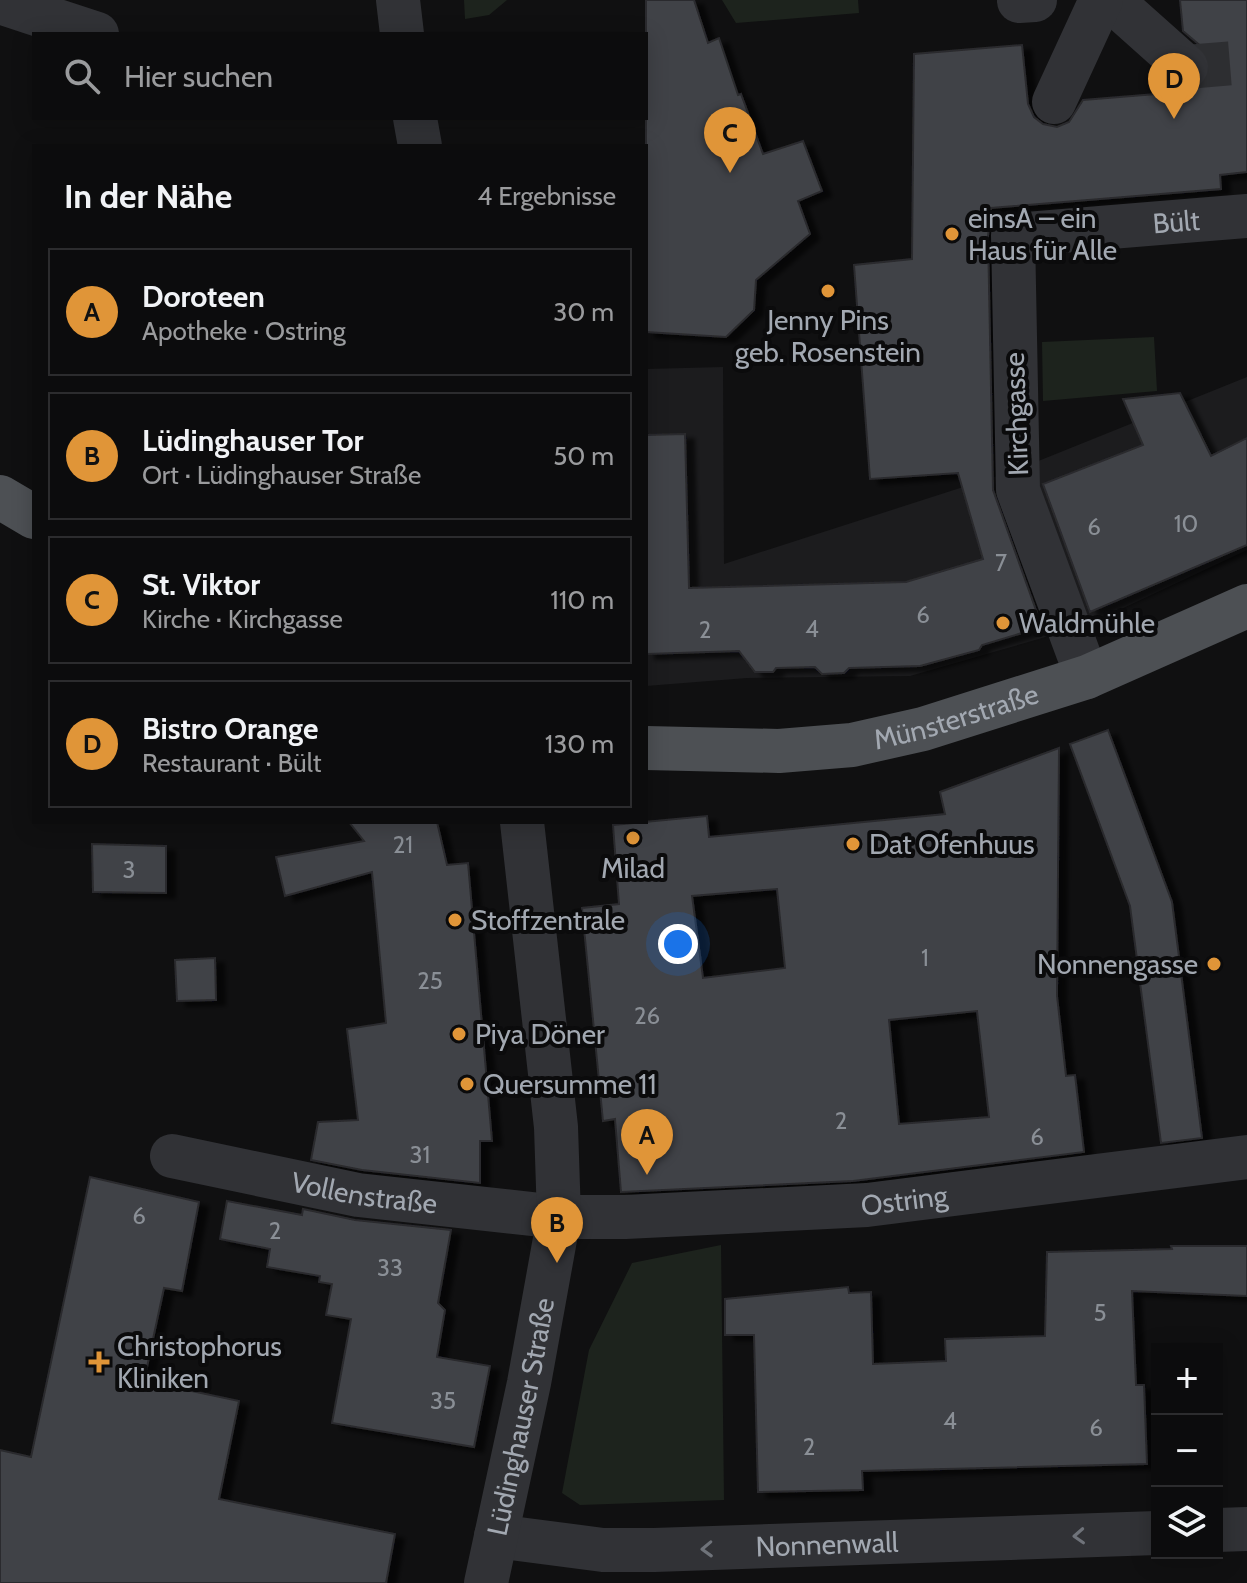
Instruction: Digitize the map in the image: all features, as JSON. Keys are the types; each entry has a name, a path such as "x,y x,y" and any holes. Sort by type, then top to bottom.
{"main road":[{"path":"0,497 32,516"},
{"name":"Münsterstraße","path":"648,748 779,751 852,745 923,729 1087,677 1247,606"}],"street":[{"path":"398,0 402,32"},
{"path":"1054,102 1101,0"},
{"path":"1111,0 1186,67"},
{"path":"0,2 91,32"},
{"path":"415,120 420,144"},
{"name":"Bült","path":"1013,235 1054,218 1247,216"},
{"name":"Kirchgasse","path":"1013,235 1018,490 1087,677"},
{"name":"Lüdinghauser Straße","path":"486,1583 529,1383 559,1217 556,1127 522,824"},
{"name":"Vollenstraße","path":"172,1156 358,1195 559,1217"},
{"name":"Ostring","path":"559,1217 625,1217 867,1205 1247,1157"},
{"path":"1223,1530 1247,1529"},
{"name":"Nonnenwall","path":"496,1536 603,1550 654,1550 1151,1533"}],"shaded area":[{"path":"464,0 507,0 489,15 465,19"},
{"path":"722,0 858,0 859,13 736,23"},
{"path":"1154,337 1157,391 1043,401 1042,342"},
{"path":"723,367 724,564 1016,470 1247,377 1247,550 1087,625 910,676 747,678 648,686 648,369"},
{"path":"721,1245 724,1500 580,1505 562,1493 589,1350 632,1263"}],"building":[{"path":"646,0 694,0 708,43 719,38 738,95 741,94 763,154 803,141 822,191 798,201 810,234 756,280 754,310 726,337 648,332"},
{"name":"einsA – ein Haus für Alle","path":"1180,0 1247,0 1247,172 1220,175 1221,189 991,208 988,236 993,490 1042,627 982,645 979,650 920,666 849,668 844,673 822,674 815,667 755,672 739,651 648,654 648,435 685,434 689,588 906,582 983,559 958,473 870,479 854,265 912,259 914,54 1022,45 1028,104 1034,117 1043,124 1057,127 1069,122 1083,100 1193,91 1204,84 1210,73 1210,60 1203,48 1183,31"},
{"path":"1180,393 1211,456 1247,438 1247,545 1090,612 1043,484 1143,445 1123,399"},
{"path":"1108,730 1172,902 1202,1138 1161,1143 1130,906 1070,744"},
{"path":"1059,748 1057,996 1066,1076 1075,1075 1084,1152 853,1181 621,1192 615,1119 603,1121 582,908 619,904 613,825 707,816 709,837 945,814 940,792","holes":["777,889 785,968 703,978 692,896","977,1011 989,1117 899,1124 889,1020"]},
{"path":"351,824 437,824 447,865 468,863 492,1141 480,1141 480,1183 362,1170 311,1160 318,1122 358,1120 347,1029 386,1023 372,872 285,896 276,857 364,841"},
{"path":"92,844 166,846 166,893 93,892"},
{"path":"215,958 216,1000 177,1001 175,960"},
{"name":"Christophorus Kliniken","path":"90,1177 199,1202 182,1291 164,1288 144,1381 239,1401 219,1499 395,1534 386,1583 0,1583 0,1450 31,1457"},
{"path":"227,1201 302,1215 303,1209 355,1220 451,1230 438,1303 445,1310 437,1357 490,1366 474,1447 332,1423 351,1319 326,1315 332,1284 319,1282 320,1276 267,1267 270,1249 220,1239"},
{"path":"1171,1246 1247,1246 1247,1296 1132,1291 1136,1385 1144,1385 1147,1464 862,1471 863,1490 758,1492 754,1335 725,1335 725,1299 848,1287 849,1293 871,1292 873,1364 946,1361 945,1339 1045,1336 1047,1252 1172,1249"}],"tunnel":[{"path":"1186,67 1247,62"}],"place":[{"name":"Bistro Orange","path":"1174,119"},
{"name":"St. Viktor","path":"730,173"},
{"name":"einsA – ein Haus für Alle","path":"952,234"},
{"name":"Jenny Pins geb. Rosenstein","path":"828,291"},
{"name":"Waldmühle","path":"1003,623"},
{"name":"Milad","path":"633,838"},
{"name":"Dat Ofenhuus","path":"853,844"},
{"name":"Stoffzentrale","path":"455,920"},
{"name":"Nonnengasse","path":"1214,964"},
{"name":"Piya Döner","path":"459,1034"},
{"name":"Quersumme 11","path":"467,1084"},
{"name":"Doroteen","path":"647,1175"},
{"name":"Lüdinghauser Tor","path":"557,1263"},
{"name":"Christophorus Kliniken","path":"99,1362"}]}
